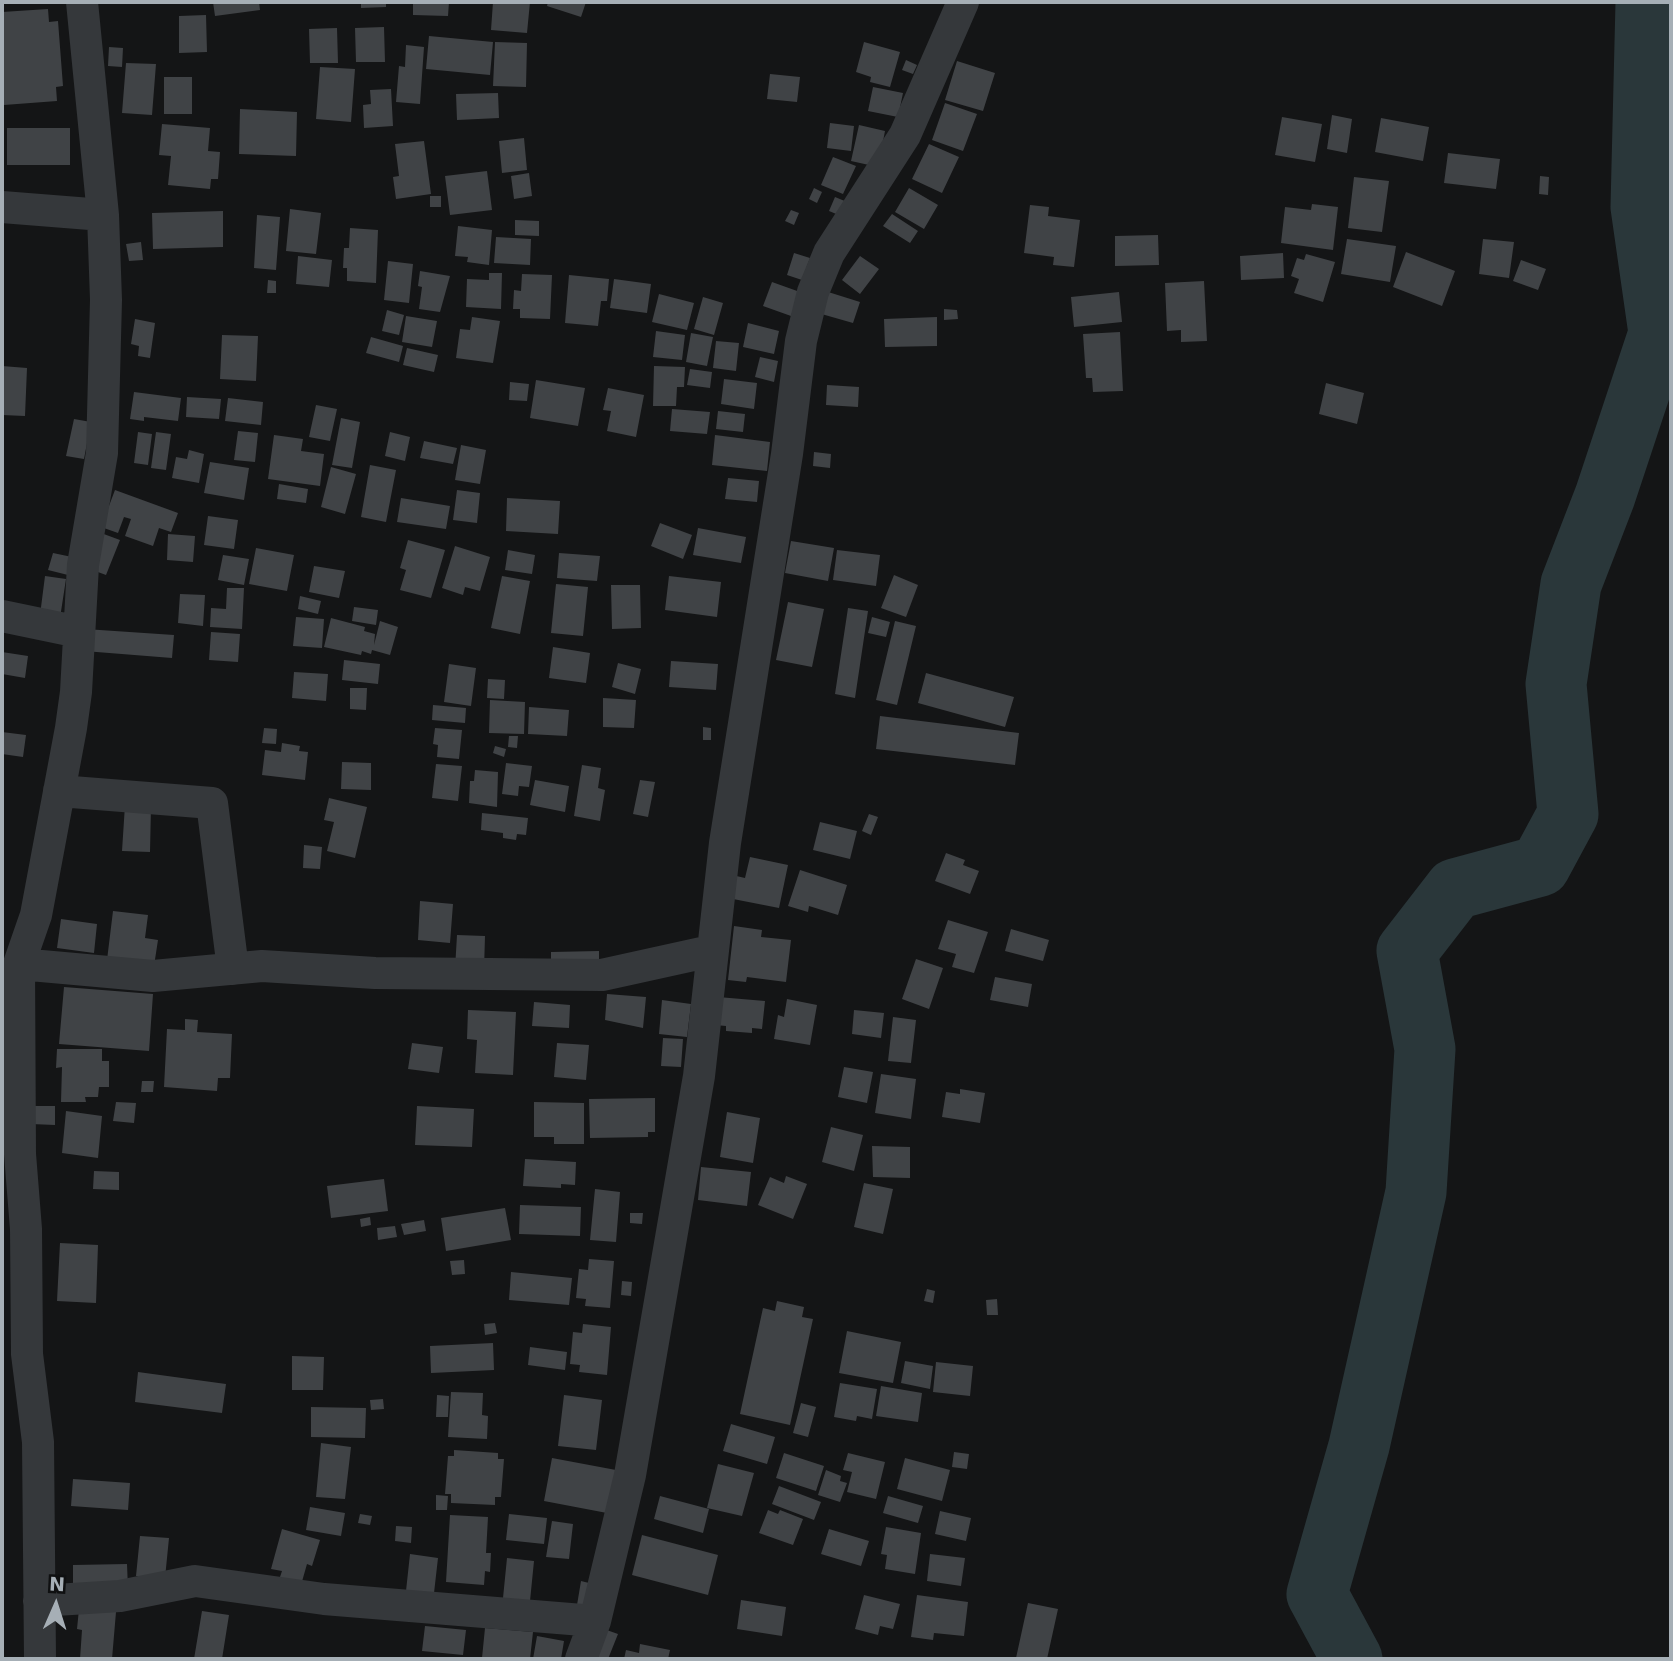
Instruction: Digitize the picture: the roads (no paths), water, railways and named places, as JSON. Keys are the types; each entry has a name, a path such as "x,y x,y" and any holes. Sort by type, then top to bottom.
{"street":[{"path":"40,1659 38,1442 27,1354 26,1229 11,1155 19,964 36,915 76,692 83,565 102,453 106,300 103,215 82,2"},
{"path":"581,1659 595,1621 633,1461 699,1076 724,843 787,454 801,341 813,292 829,253 905,135 963,2"},
{"path":"2,206 103,215"},
{"path":"2,616 79,632"},
{"path":"59,792 212,803 233,969"},
{"path":"19,964 153,976 262,967 375,974 602,975 711,951"},
{"path":"39,1601 120,1596 195,1581 324,1599 595,1621"}],"waterway":[{"path":"1352,1659 1317,1594 1359,1446 1416,1192 1425,1049 1407,951 1455,889 1540,866 1568,814 1556,684 1571,584 1605,496 1659,333 1641,207 1646,2"}]}
